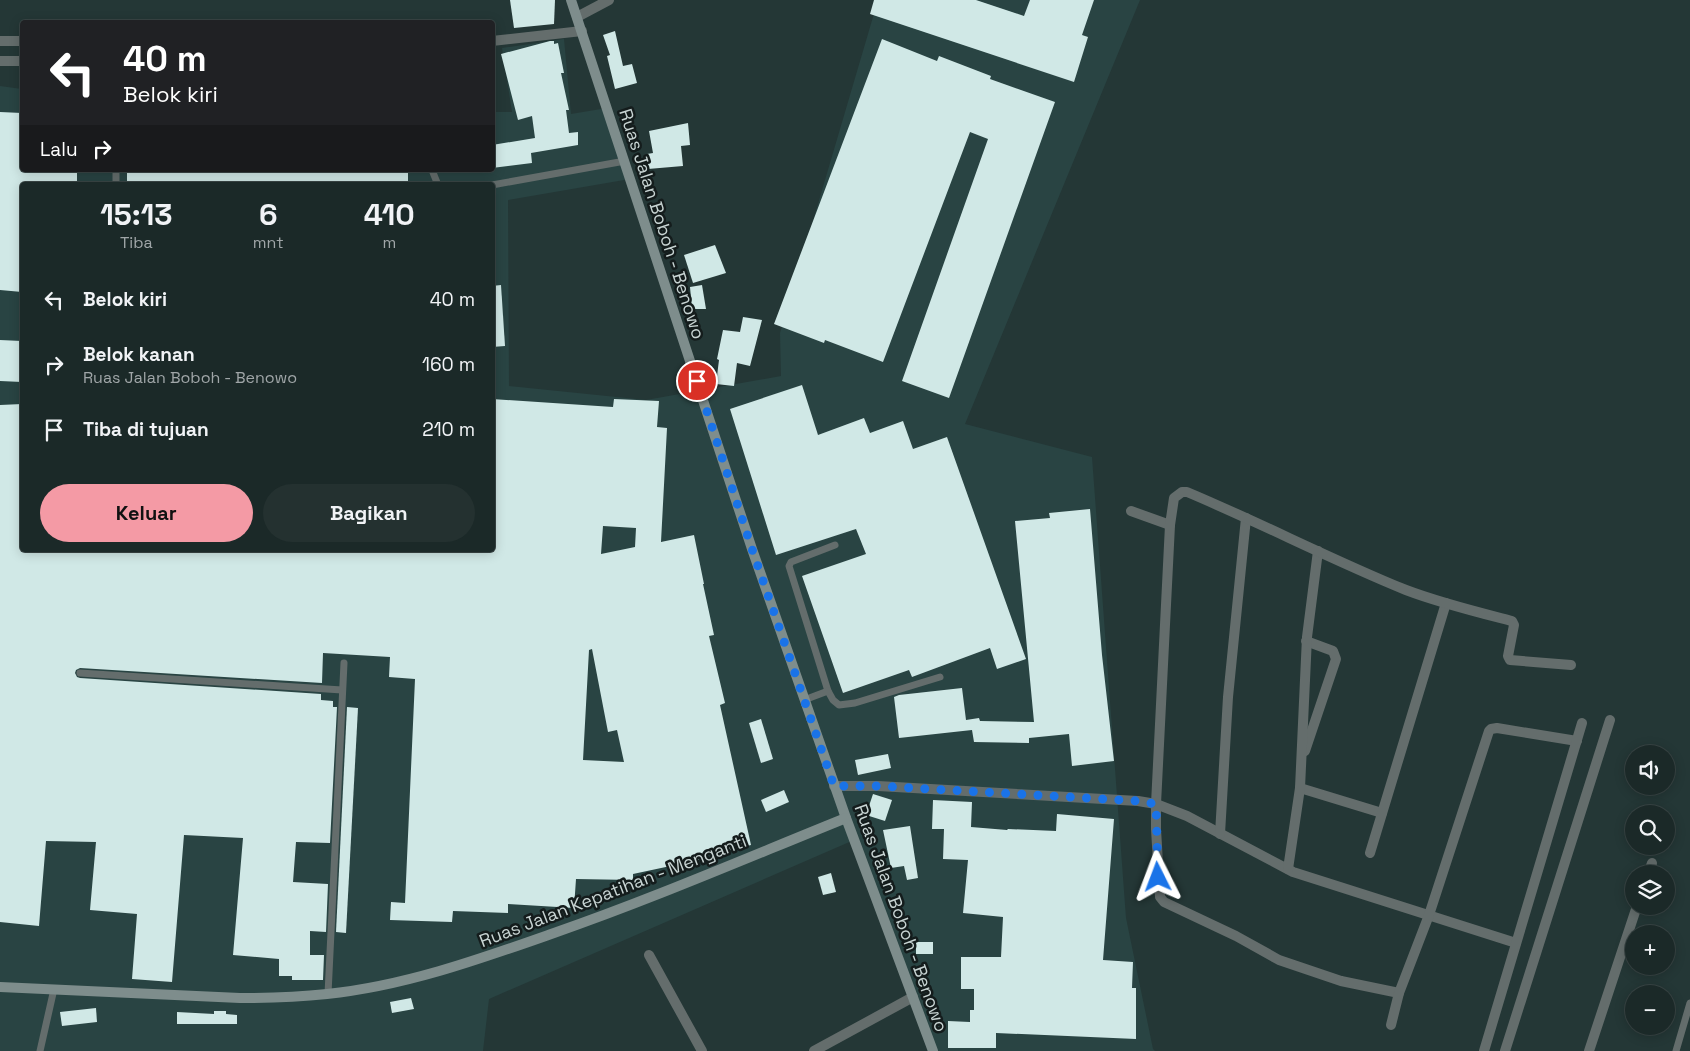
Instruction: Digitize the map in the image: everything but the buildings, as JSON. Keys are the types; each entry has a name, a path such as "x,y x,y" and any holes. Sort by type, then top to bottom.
{"main road":[{"name":"Ruas Jalan Boboh - Benowo","path":"571,0 752,549 804,700 834,786 933,1051"},
{"name":"Ruas Jalan Kepatihan - Menganti","path":"0,987 240,998 278,998 328,994 386,984 459,966 615,912 846,818"}],"street":[{"path":"577,17 609,0"},
{"path":"495,41 582,31"},
{"path":"0,41 20,40"},
{"path":"0,61 20,61"},
{"path":"1399,993 1341,981 1279,960 1236,936 1164,902 1159,893 1156,804 1170,525 1174,498 1182,492 1187,492 1407,590 1446,603 1512,620 1514,625 1508,656 1510,660 1571,665"},
{"path":"1131,511 1170,525"},
{"path":"1220,834 1228,697 1246,518"},
{"path":"1288,869 1300,788 1306,642 1318,551"},
{"path":"1370,853 1446,603"},
{"path":"1301,762 1316,724 1336,659 1333,651 1306,642"},
{"path":"1506,1051 1610,720"},
{"path":"1487,1050 1516,943 1582,723"},
{"path":"1391,1025 1399,993 1429,915 1490,729 1497,728 1577,741"},
{"path":"834,786 887,786 1138,801 1156,804 1187,816 1288,869 1516,943"},
{"path":"1300,788 1382,813"},
{"path":"1589,1051 1634,915"},
{"path":"649,955 702,1051"},
{"path":"814,1051 913,997"}],"lane":[{"path":"495,184 624,162"},
{"path":"835,545 791,562 789,566 828,691 833,700 839,705 855,703 940,677"},
{"path":"328,994 344,663"},
{"path":"80,673 342,690"},
{"path":"804,700 828,691"},
{"path":"40,1051 54,989"},
{"path":"1676,1051 1690,1003"}],"shaded area":[{"path":"878,0 1140,0 965,424 1092,457 1126,918 1153,1049 1155,1051 933,1051 854,840 489,999 483,1051 0,1051 0,86 20,89 20,172 495,172 495,112 512,112 502,48 564,39 571,114 607,108 630,179 508,200 509,386 646,400 781,376 780,333"}],"route":[{"path":"697,381 752,549 834,786 896,787 1138,801 1156,804 1158,877"}]}
